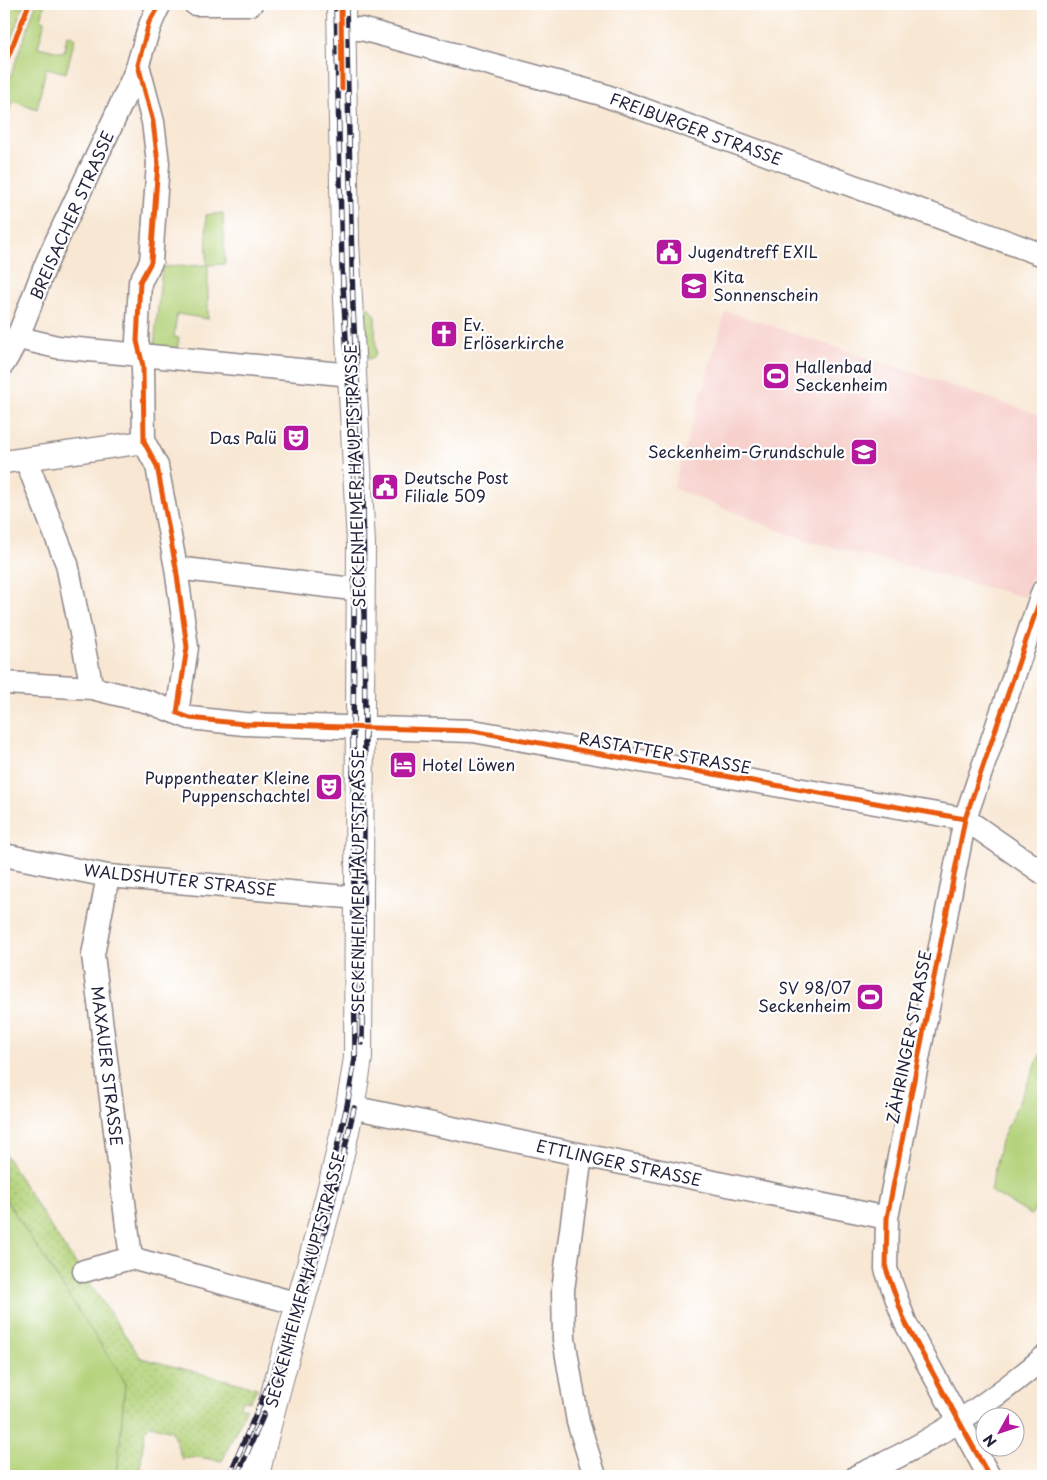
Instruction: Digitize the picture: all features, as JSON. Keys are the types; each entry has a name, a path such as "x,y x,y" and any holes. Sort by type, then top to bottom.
{"main road":[{"name":"SECKENHEIMER HAUPTSTRASSE","path":"255,1476 265,1429 327,1207 351,1107 358,1058 361,536 345,242 341,16"}],"street":[{"name":"BREISACHER STRASSE","path":"4,363 19,338 47,263 102,148 138,66 149,22 160,4"},
{"path":"195,4 251,4"},
{"name":"FREIBURGER STRASSE","path":"341,16 361,29 601,94 1043,255"},
{"path":"138,66 154,122 158,163 151,262 140,282 137,340 143,366 144,442 157,466 176,568 187,647 177,713"},
{"path":"19,338 57,347 352,375"},
{"path":"4,462 144,442"},
{"path":"26,460 67,564 92,688"},
{"path":"176,568 360,590"},
{"name":"ZÄHRINGER STRASSE","path":"989,1476 905,1322 886,1269 887,1218 965,819 1043,592"},
{"name":"RASTATTER STRASSE","path":"4,683 92,688 149,702 190,718 244,724 473,731 965,819 1043,873"},
{"name":"WALDSHUTER STRASSE","path":"4,855 108,876 358,898"},
{"name":"MAXAUER STRASSE","path":"108,876 93,955 131,1258"},
{"name":"ETTLINGER STRASSE","path":"351,1107 887,1218"},
{"path":"581,1155 562,1290 564,1339 578,1422 596,1476"},
{"path":"84,1270 131,1258 299,1304"},
{"path":"856,1476 959,1421 1004,1391 1043,1358"}],"shaded area":[{"name":"Seckenheim-Grundschule","path":"726,311 1043,416 1043,544 1025,597 801,539 673,488"}],"green space":[{"path":"4,4 24,4 4,59"},
{"path":"36,4 45,4 41,20 45,21 38,47 64,53 67,35 75,38 66,73 46,68 37,109 13,100 4,123 4,95"},
{"path":"223,213 225,264 208,265 208,319 177,314 174,337 179,338 177,350 154,347 162,267 207,265 206,215"},
{"path":"366,308 370,308 375,315 376,353 373,358 368,359"},
{"path":"1043,1049 1043,1198 1031,1215 990,1191 1001,1141"},
{"path":"4,1153 54,1232 141,1358 257,1388 250,1402 242,1400 240,1407 246,1409 222,1461 197,1457 182,1459 172,1431 150,1425 145,1430 139,1476 117,1476 125,1382 4,1197"},
{"path":"4,1197 125,1382 117,1476 4,1476"}],"railway":[{"path":"229,1476 272,1377 286,1337 323,1206 347,1106 355,1059 353,741 355,503 342,266 336,4"},
{"path":"346,4 353,309 363,487 365,727 362,1043"},
{"path":"274,1391 286,1363 331,1209 354,1108"},
{"path":"237,1476 264,1414"}],"cycle path":[{"path":"4,67 29,4"},
{"path":"160,4 149,22 138,65 153,122 158,163 151,262 140,282 137,341 143,366 144,442 157,466 176,568 187,647 177,713 190,718 244,724 473,731 965,819"},
{"path":"341,4 342,89"},
{"path":"989,1476 905,1322 886,1269 887,1218 965,819 1043,591"}],"place":[{"name":"Jugendtreff EXIL","path":"669,252"},
{"name":"Kita Sonnenschein","path":"694,286"},
{"name":"Ev. Erlöserkirche","path":"444,334"},
{"name":"Hallenbad Seckenheim","path":"776,376"},
{"name":"Das Palü","path":"296,438"},
{"name":"Seckenheim-Grundschule","path":"864,452"},
{"name":"Deutsche Post Filiale 509","path":"385,487"},
{"name":"Hotel Löwen","path":"403,765"},
{"name":"Puppentheater Kleine Puppenschachtel","path":"329,787"},
{"name":"SV 98/07 Seckenheim","path":"870,997"}]}
